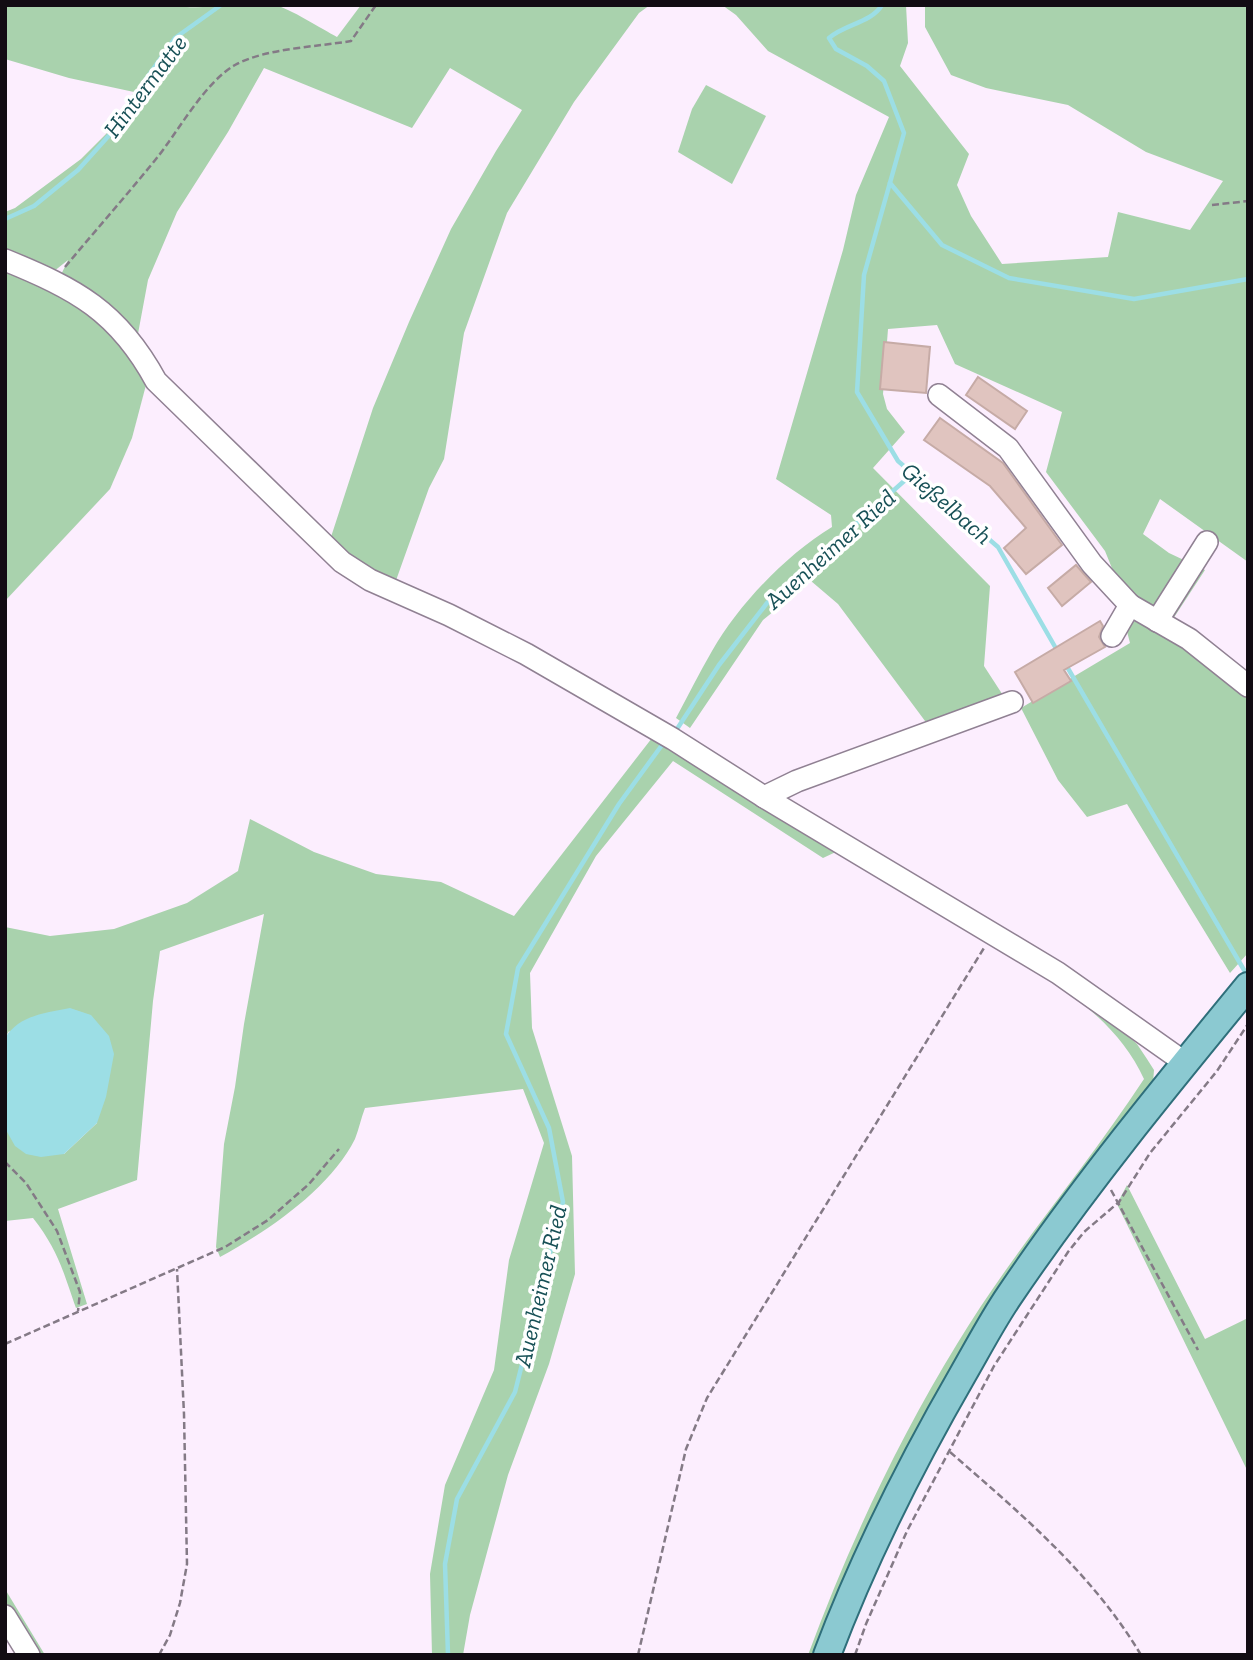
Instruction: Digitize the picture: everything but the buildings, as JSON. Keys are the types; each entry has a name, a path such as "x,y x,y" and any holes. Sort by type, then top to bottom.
{"main road":[{"path":"827,1655 847,1603 921,1447 1007,1298 1099,1171 1246,988"}],"street":[{"path":"5,260 54,280 88,300 121,330 143,358 156,382 342,562 370,580 449,615 526,654 673,739 764,797 1058,973 1184,1062"},
{"path":"939,395 1008,448 1093,564 1130,605 1189,639 1248,686"},
{"path":"1157,621 1207,541"},
{"path":"1112,636 1130,605"},
{"path":"764,797 797,780 1012,702"},
{"path":"5,1616 29,1655"}],"path":[{"path":"54,280 157,158 184,118 234,66 259,55 351,41 376,5"},
{"path":"1212,205 1248,201"},
{"path":"638,1655 686,1449 707,1398 992,934"},
{"path":"855,1655 907,1531 994,1366 1061,1262 1084,1232 1119,1202 1150,1153 1217,1071 1248,1024"},
{"path":"5,1344 225,1247 268,1220 309,1184 339,1149"},
{"path":"5,1162 26,1183 57,1231 80,1292 78,1311"},
{"path":"1119,1202 1198,1350"},
{"path":"159,1655 170,1635 180,1603 187,1564 177,1269"},
{"path":"950,1452 1006,1499 1067,1557 1141,1655"}],"green space":[{"path":"5,5 275,5 337,37 361,5 650,5 639,13 574,102 507,213 464,333 444,459 429,488 394,586 330,540 373,408 409,322 451,229 522,110 450,68 412,128 264,68 228,132 177,212 148,280 137,339 60,277 68,260 53,272 5,254 5,212 15,208 81,159 112,128 134,92 69,78 5,59"},
{"path":"722,5 906,5 908,43 900,66 969,154 957,185 971,216 1002,264 1108,257 1118,212 1190,230 1223,181 1146,152 1068,105 986,88 951,75 925,27 925,5 1248,5 1248,562 1160,499 1143,534 1169,553 1205,570 1171,622 1120,588 1105,551 1046,472 1062,412 955,364 937,325 888,329 883,394 887,409 905,432 873,468 990,586 984,666 1008,703 931,729 838,604 811,581 763,620 690,728 676,718 723,633 750,598 781,566 832,527 831,515 776,479 843,250 856,195 889,117 768,51 736,15"},
{"path":"706,85 766,116 732,184 678,152 692,109"},
{"path":"5,270 94,312 124,349 146,385 132,438 110,489 5,601"},
{"path":"1123,616 1198,651 1248,692 1248,953 1230,973 1127,804 1087,817 1058,780 1021,708 1130,643"},
{"path":"652,738 840,850 823,858 673,761 596,856 530,973 532,1028 572,1156 575,1274 549,1364 508,1475 470,1615 463,1655 432,1655 430,1574 445,1485 494,1370 509,1260 544,1143 523,1089 365,1108 355,1139 330,1175 296,1207 258,1235 220,1257 216,1247 224,1144 264,914 160,951 137,1180 58,1209 87,1304 76,1308 54,1251 33,1218 5,1221 5,1125 6,1130 64,1154 97,1123 9,1031 5,1038 5,927 50,936 114,929 187,903 238,871 250,819 314,852 376,874 441,882 514,916"},
{"path":"1063,989 1113,1022 1137,1044 1154,1070 1153,1083 1081,1182 820,1655 808,1655 875,1496 935,1381 1002,1276 1144,1079 1116,1036 1079,1000"},
{"path":"1127,1185 1205,1339 1248,1318 1248,1472 1117,1204"},
{"path":"5,1589 45,1655 35,1655 5,1605"}],"water":[{"path":"70,1008 91,1015 109,1036 114,1054 106,1097 97,1123 64,1154 41,1157 26,1154 15,1146 6,1130 5,1038 25,1020"}],"waterway":[{"name":"Hintermatte","path":"5,219 34,206 78,170 131,111 146,79 175,38 221,5"},
{"name":"Gießelbach","path":"882,5 865,20 842,29 829,38 836,49 867,66 884,81 904,133 864,275 857,392 898,461 998,547 1058,652"},
{"path":"890,183 942,245 1009,278 1134,299 1248,279"},
{"name":"Auenheimer Ried","path":"677,729 719,665 767,603 912,474"},
{"name":"Gießelbach","path":"1066,665 1244,970"},
{"name":"Auenheimer Ried","path":"448,1655 445,1564 457,1499 515,1392 563,1202 549,1128 506,1034 518,968 619,804 662,745"}]}
